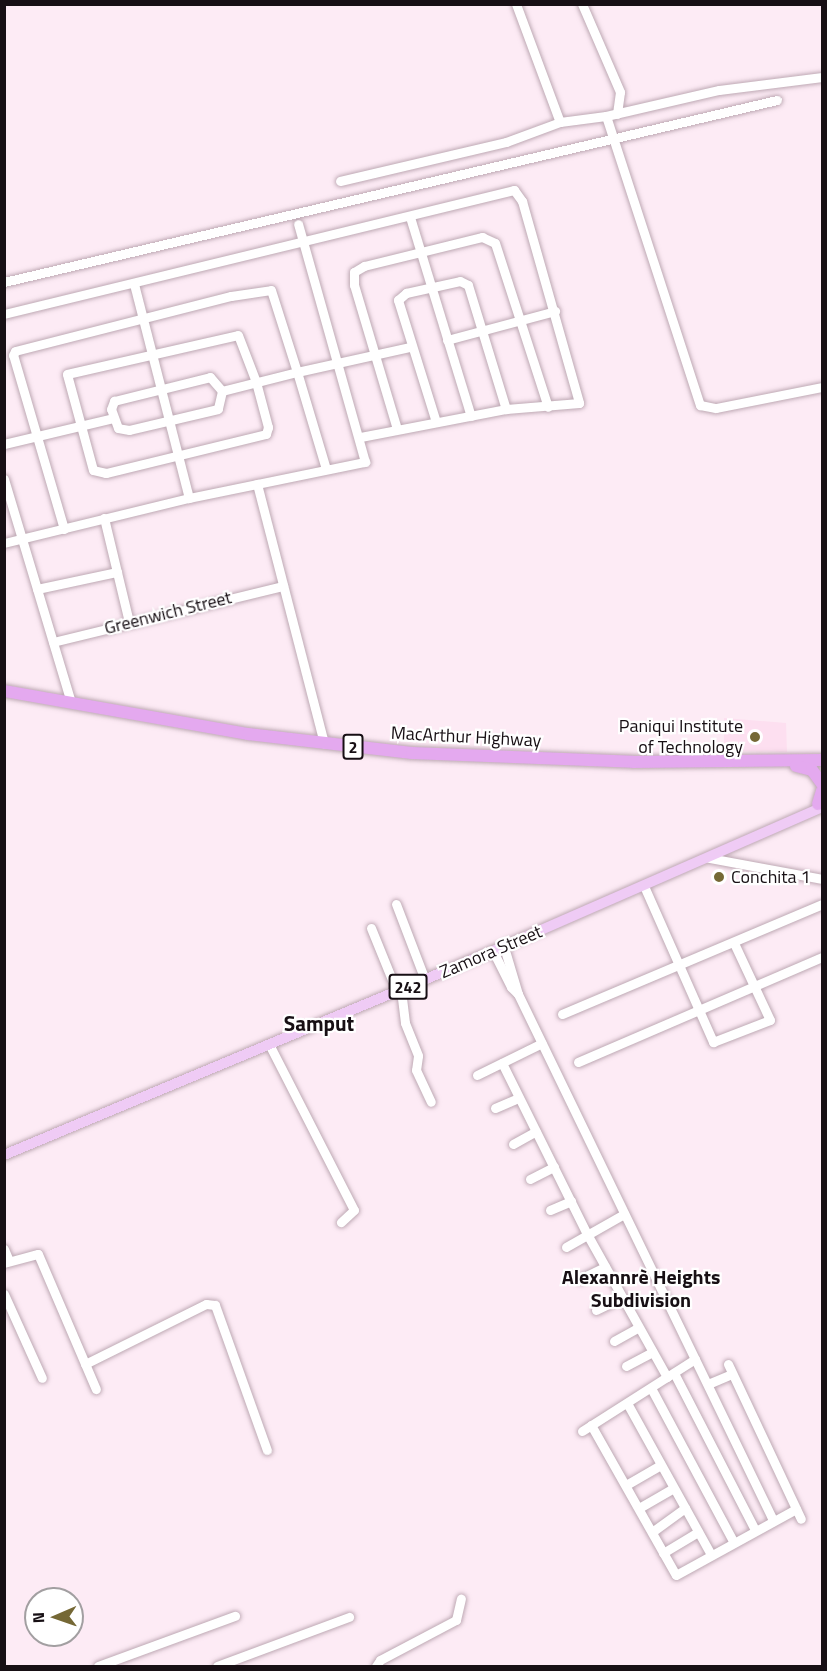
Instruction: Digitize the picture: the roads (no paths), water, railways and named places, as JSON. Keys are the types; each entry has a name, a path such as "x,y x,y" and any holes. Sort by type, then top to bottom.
{"highway":[{"name":"MacArthur Highway","path":"4,691 324,744 457,756 822,760"},
{"path":"774,761 812,770 822,784"},
{"path":"821,803 822,791"}],"main road":[{"name":"Zamora Street","path":"4,1155 270,1046 644,886 808,812 821,803"}],"street":[{"path":"516,4 560,122"},
{"path":"582,4 620,92 617,114"},
{"path":"340,182 506,142 560,122 617,114 719,90 822,77"},
{"path":"4,282 777,100"},
{"path":"606,116 700,405 716,408 822,387"},
{"path":"4,314 514,190 522,201 580,398 576,406 506,409 360,437"},
{"path":"410,217 471,416"},
{"path":"4,543 189,498 365,462 360,437 298,224"},
{"path":"397,429 354,285 354,272 364,266 482,237 492,238 548,407"},
{"path":"436,422 410,347 398,300 406,293 431,288 466,282 506,409"},
{"path":"134,284 189,498"},
{"path":"64,529 13,355 15,351 143,318 271,290 326,469"},
{"path":"447,340 555,311"},
{"path":"238,335 256,382 268,427 266,434 178,457 96,473 78,426 67,374 152,353 238,335"},
{"path":"222,391 410,347"},
{"path":"210,378 222,391 218,409 124,431 113,418 114,401 160,389 210,378"},
{"path":"4,444 113,418"},
{"path":"4,479 71,702"},
{"path":"257,484 324,744"},
{"path":"104,518 129,622"},
{"path":"37,589 117,572"},
{"name":"Greenwich Street","path":"53,642 283,586"},
{"path":"708,858 822,879"},
{"path":"644,886 713,1042 768,1022 769,1015 734,943"},
{"path":"396,904 425,980"},
{"path":"562,1014 822,904"},
{"path":"370,928 399,991 405,1023 418,1056 416,1070 431,1102"},
{"path":"504,946 518,994"},
{"path":"493,951 499,965 518,994 773,1521"},
{"path":"578,1062 822,957"},
{"path":"499,965 509,960"},
{"path":"477,1074 542,1043"},
{"path":"270,1046 354,1210 341,1222"},
{"path":"502,1063 637,1328 652,1352 671,1375 755,1530"},
{"path":"495,1108 518,1098"},
{"path":"513,1144 536,1131"},
{"path":"530,1179 554,1167"},
{"path":"550,1210 571,1201"},
{"path":"566,1247 624,1214"},
{"path":"4,1249 7,1262 38,1254 96,1389"},
{"path":"580,1279 605,1267"},
{"path":"4,1294 42,1378"},
{"path":"596,1310 621,1298"},
{"path":"86,1364 206,1304 214,1305 267,1450"},
{"path":"614,1341 637,1328"},
{"path":"626,1366 652,1352"},
{"path":"582,1431 695,1359"},
{"path":"728,1364 801,1519"},
{"path":"708,1384 732,1374"},
{"path":"651,1388 732,1541"},
{"path":"627,1403 710,1553"},
{"path":"591,1425 676,1575 710,1553 796,1509"},
{"path":"626,1485 660,1465"},
{"path":"639,1508 673,1488"},
{"path":"652,1532 685,1508"},
{"path":"663,1553 698,1533"},
{"path":"376,1666 380,1660 456,1620 461,1599"},
{"path":"98,1666 236,1616"},
{"path":"217,1666 349,1617"}],"place":[{"name":"Paniqui Institute of Technology","path":"755,737"},
{"name":"Conchita 1","path":"719,877"}],"district":[{"name":"Samput","path":"319,1023"},
{"name":"Alexannrè Heights Subdivision","path":"641,1288"}]}
